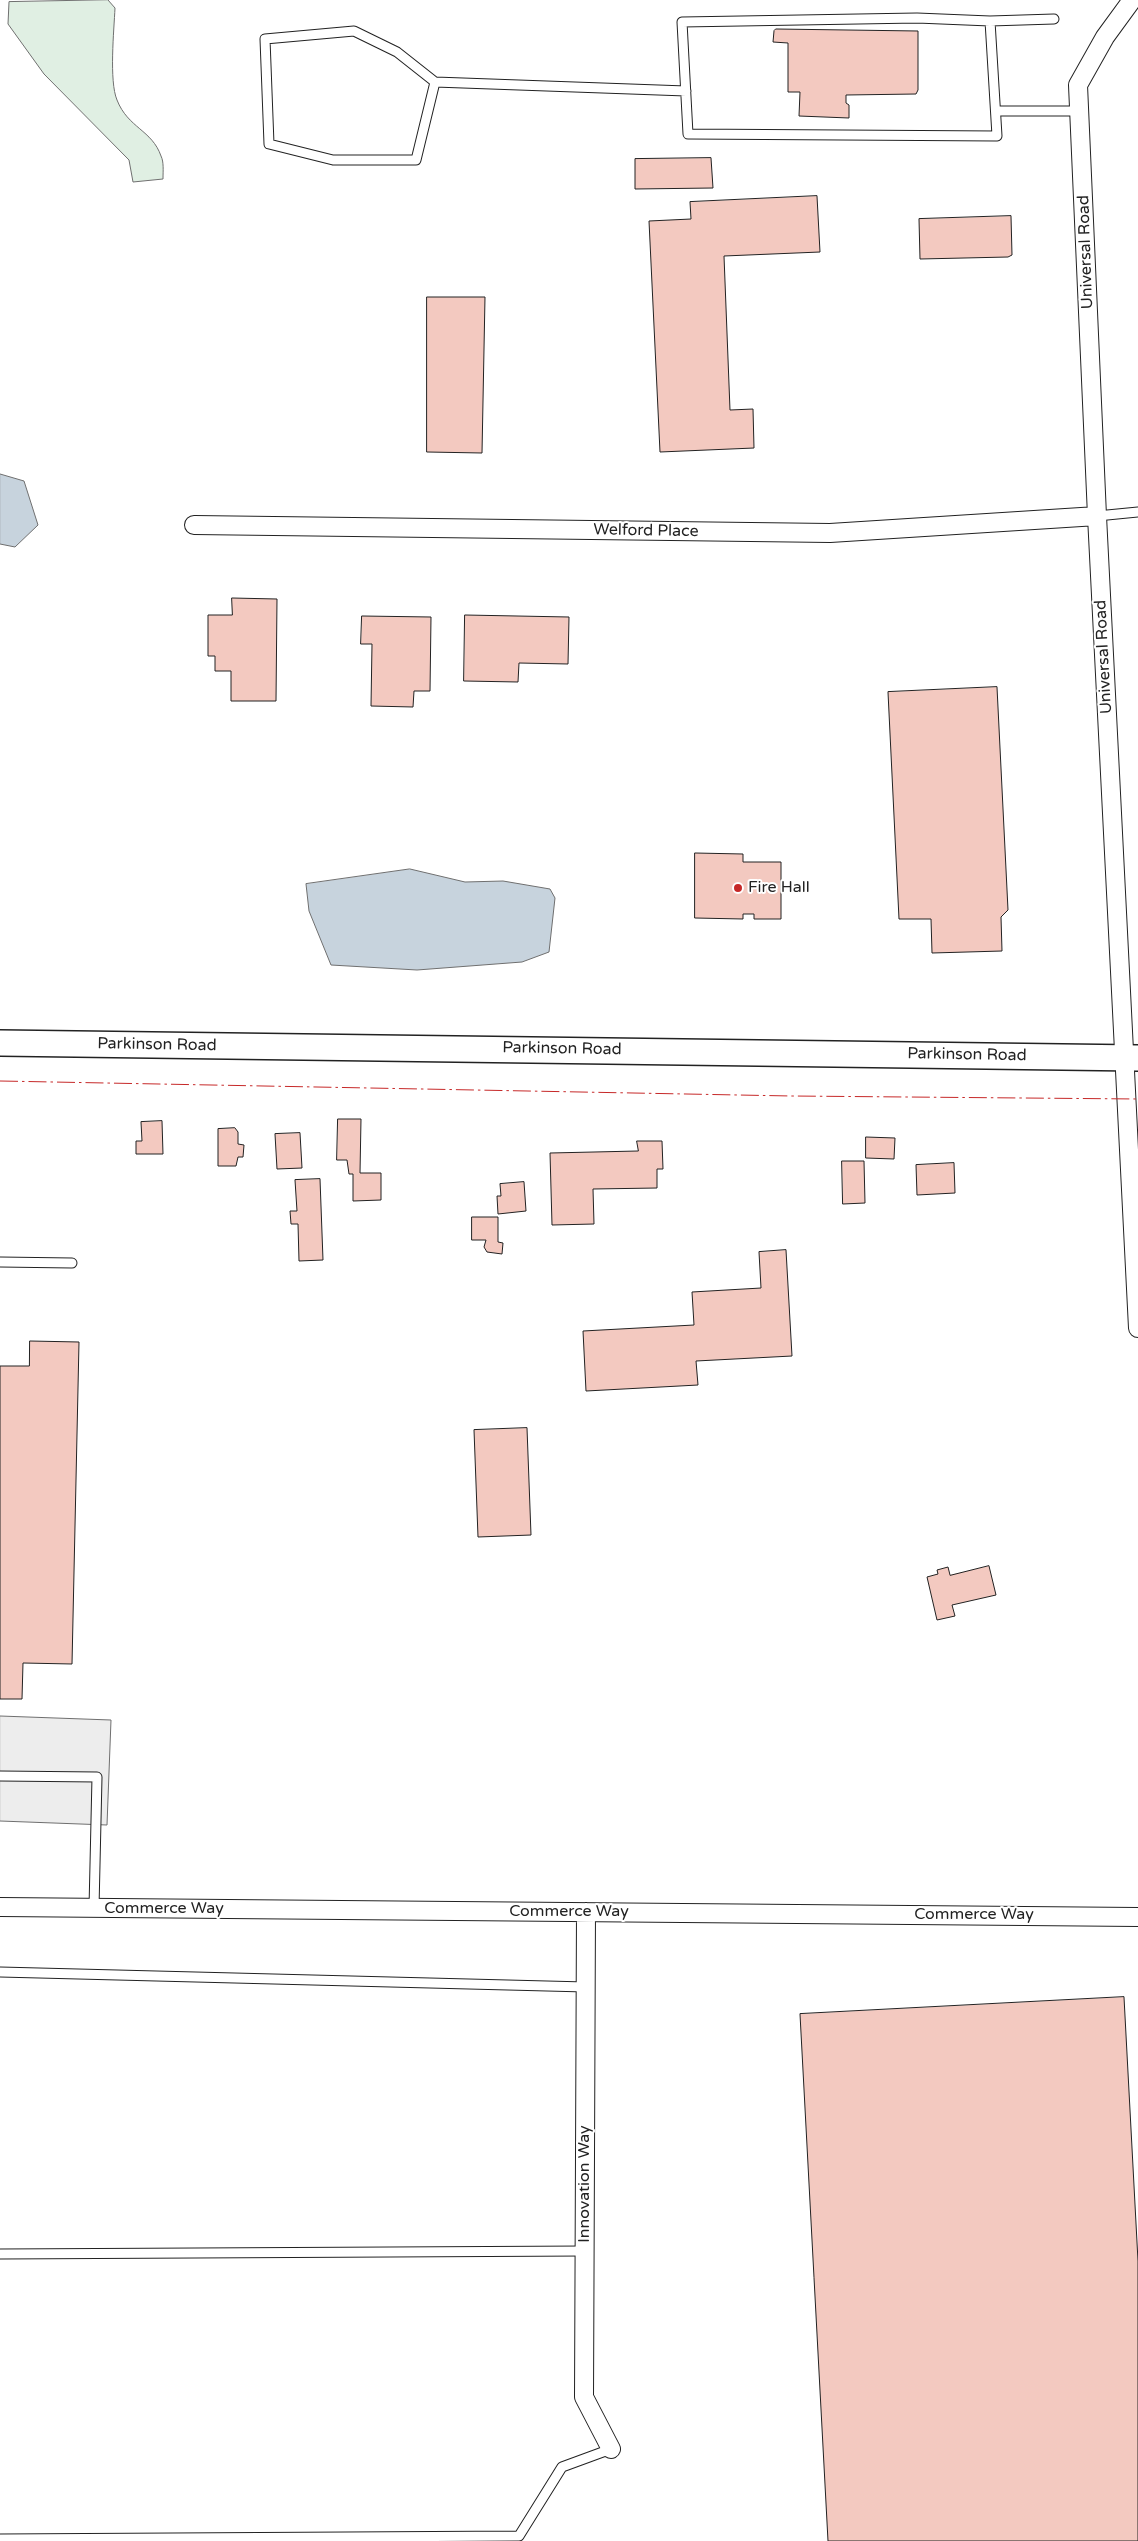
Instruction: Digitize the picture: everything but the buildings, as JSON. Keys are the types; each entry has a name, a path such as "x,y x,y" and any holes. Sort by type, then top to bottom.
{"main road":[{"name":"Parkinson Road","path":"0,1043 1131,1057"}],"street":[{"name":"Universal Road","path":"1132,0 1105,36 1078,85 1097,516 1131,1057 1138,1328"},
{"name":"Welford Place","path":"194,525 830,533 1097,516"},
{"name":"Commerce Way","path":"0,1908 1138,1917"},
{"name":"Innovation Way","path":"586,1912 584,2397 611,2449"}],"lane":[{"path":"990,21 997,136 688,134 682,22 917,18 990,21 1054,19"},
{"path":"435,82 416,160 333,160 268,144 265,39 354,31 397,52 435,82 686,91"},
{"path":"996,111 1080,111"},
{"path":"1097,516 1138,512"},
{"path":"0,1262 72,1263"},
{"path":"0,1776 97,1777 94,1908"},
{"path":"0,1972 586,1987"},
{"path":"0,2254 584,2251"},
{"path":"0,2539 519,2536 562,2467 611,2449"}],"green space":[{"path":"108,0 115,8 113,81 117,100 127,117 157,147 163,161 163,179 133,182 129,160 44,74 8,24 9,2"}],"shaded area":[{"path":"0,474 24,481 38,525 15,547 0,544"},
{"path":"410,869 465,882 503,881 550,889 555,898 549,952 522,962 417,970 331,965 309,911 306,884"},
{"path":"0,1716 111,1720 107,1825 0,1821"}],"power":[{"path":"0,1081 791,1096 1138,1099"}],"place":[{"name":"Fire Hall","path":"738,888"}]}
